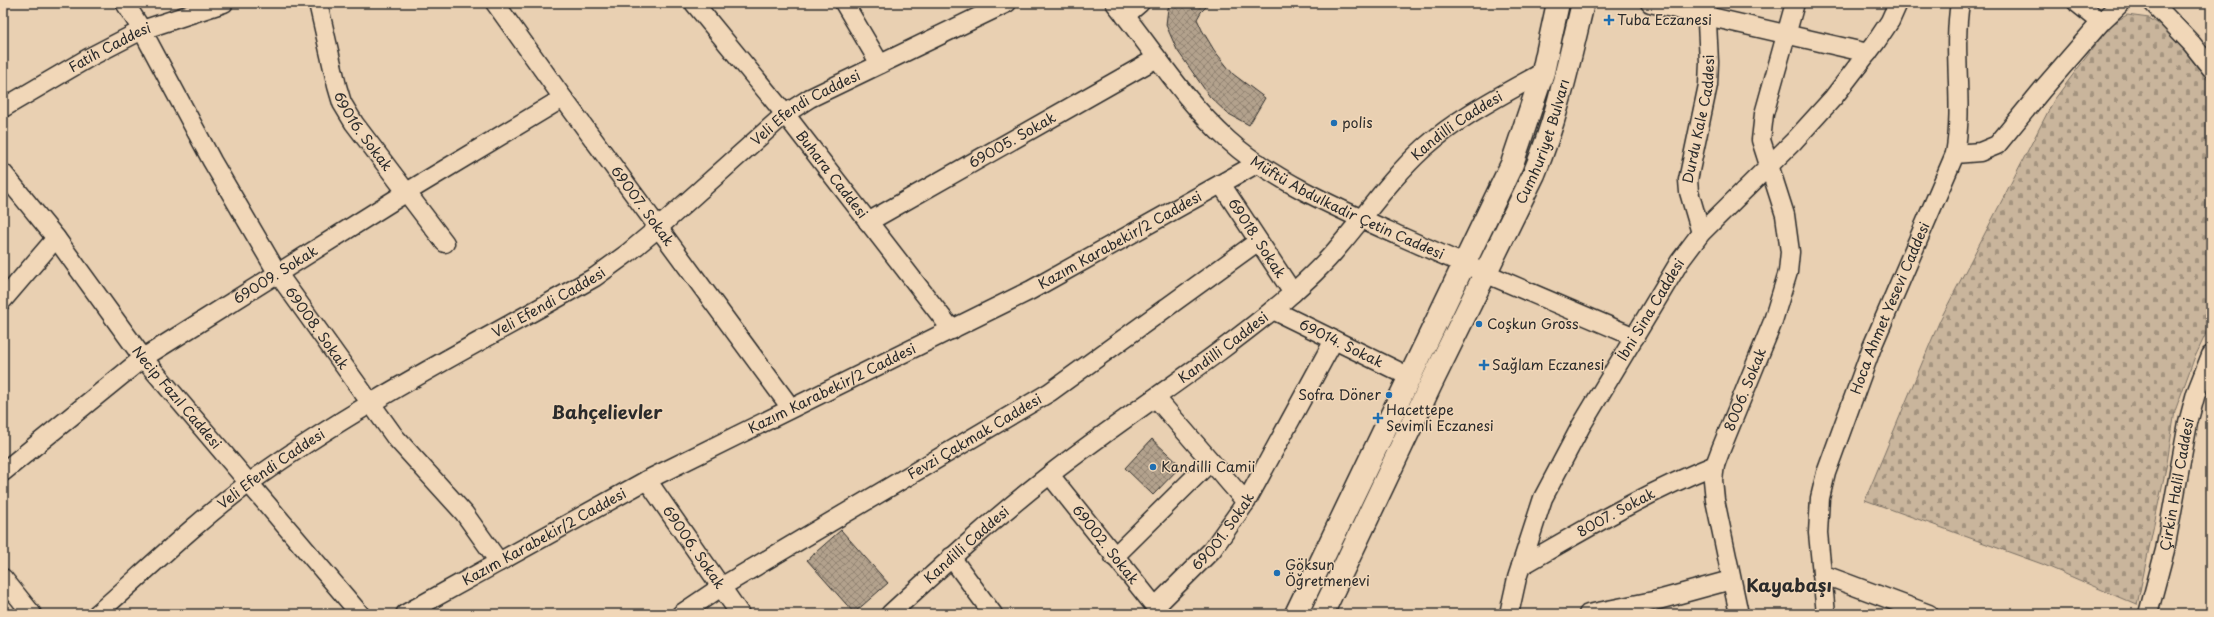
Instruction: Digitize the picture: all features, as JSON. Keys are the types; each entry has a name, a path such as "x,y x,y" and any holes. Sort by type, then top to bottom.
{"main road":[{"name":"Cumhuriyet Bulvarı","path":"1296,614 1512,164 1543,72 1558,3"},
{"name":"Cumhuriyet Bulvarı","path":"1322,614 1543,153 1560,98 1583,3"}],"street":[{"name":"69008. Sokak","path":"125,3 142,30 212,161 278,274 395,437 464,513 499,562"},
{"name":"Fatih Caddesi","path":"3,108 90,57 142,30 224,3"},
{"name":"69016. Sokak","path":"318,3 342,103 354,123 445,243"},
{"name":"69007. Sokak","path":"495,3 791,408"},
{"name":"Buhara Caddesi","path":"694,3 785,114 952,330"},
{"path":"844,3 880,64"},
{"name":"Veli Efendi Caddesi","path":"97,614 213,511 248,484 371,404 595,276 628,253 785,114 810,98 1006,3"},
{"path":"1120,9 1140,3"},
{"path":"1650,3 1706,9 1785,34 1868,53"},
{"name":"8006. Sokak","path":"1739,614 1715,500 1713,480 1715,465 1772,324 1788,272 1790,252 1785,216 1761,140 1762,127 1785,34 1795,3"},
{"name":"İbni Sina Caddesi","path":"1509,614 1511,600 1543,498 1581,426 1680,261 1701,233 1769,167 1833,98 1868,53 1890,21 1898,3"},
{"name":"Hoca Ahmet Yesevi Caddesi","path":"1826,614 1818,515 1826,473 1872,347 1955,154 1959,119 1957,46 1960,3"},
{"path":"2077,3 2101,22"},
{"path":"1955,154 1980,152 1998,146 2042,90 2101,22 2121,3"},
{"path":"2153,3 2192,44 2211,68"},
{"name":"Müftü Abdulkadir Çetin Caddesi","path":"1120,9 1204,116 1228,140 1258,163 1294,184 1361,219 1635,337"},
{"name":"Durdu Kale Caddesi","path":"1701,233 1689,192 1688,180 1708,85 1709,62 1706,9"},
{"name":"69005. Sokak","path":"868,222 1157,58"},
{"name":"Kandilli Caddesi","path":"890,614 951,557 1050,475 1156,398 1273,310 1293,293 1323,265 1387,186 1423,149 1447,129 1477,109 1543,72"},
{"name":"69009. Sokak","path":"3,472 143,358 407,192 563,98"},
{"name":"Kazım Karabekir/2 Caddesi","path":"405,614 647,480 1031,290 1258,163"},
{"name":"Necip Fazıl Caddesi","path":"3,173 56,238 143,358 248,484 360,614"},
{"name":"69018. Sokak","path":"1221,184 1257,242 1293,293"},
{"path":"3,300 56,238"},
{"name":"Fevzi Çakmak Caddesi","path":"681,614 721,587 1050,392 1257,242"},
{"name":"69014. Sokak","path":"1273,310 1410,377"},
{"name":"69001. Sokak","path":"1158,611 1212,550 1246,502 1334,340"},
{"name":"Çirkin Halil Caddesi","path":"2148,614 2166,550 2188,423 2196,393 2211,355"},
{"path":"1156,398 1246,502"},
{"path":"1114,557 1210,462"},
{"name":"8007. Sokak","path":"1521,566 1643,498 1682,478 1715,465"},
{"name":"69002. Sokak","path":"1050,475 1158,611"},
{"name":"69006. Sokak","path":"647,480 740,614"},
{"path":"951,557 993,614"},
{"path":"1822,574 1929,614"},
{"path":"3,578 32,614"},
{"path":"1588,614 1658,600 1731,580"}],"green space":[{"path":"2127,15 2149,18 2167,29 2211,84 2211,323 2194,359 2175,411 2167,463 2137,605 2042,564 1865,500 1940,320 2054,100 2111,24"}],"building":[{"path":"1171,3 1210,3 1201,12 1197,19 1202,30 1214,50 1233,74 1265,98 1249,125 1227,113 1210,97 1177,50 1166,25 1168,8"},
{"name":"Kandilli Camii","path":"1152,439 1181,466 1153,495 1125,468"},
{"path":"841,530 888,583 854,613 807,560"}],"place":[{"name":"Tuba Eczanesi","path":"1609,20"},
{"name":"polis","path":"1334,123"},
{"name":"Coşkun Gross","path":"1479,324"},
{"name":"Sağlam Eczanesi","path":"1484,365"},
{"name":"Sofra Döner","path":"1389,395"},
{"name":"Hacettepe Sevimli Eczanesi","path":"1378,418"},
{"name":"Kandilli Camii","path":"1153,467"},
{"name":"Göksun Öğretmenevi","path":"1277,573"}],"district":[{"name":"Bahçelievler","path":"607,413"},
{"name":"Kayabaşı","path":"1789,586"}]}
